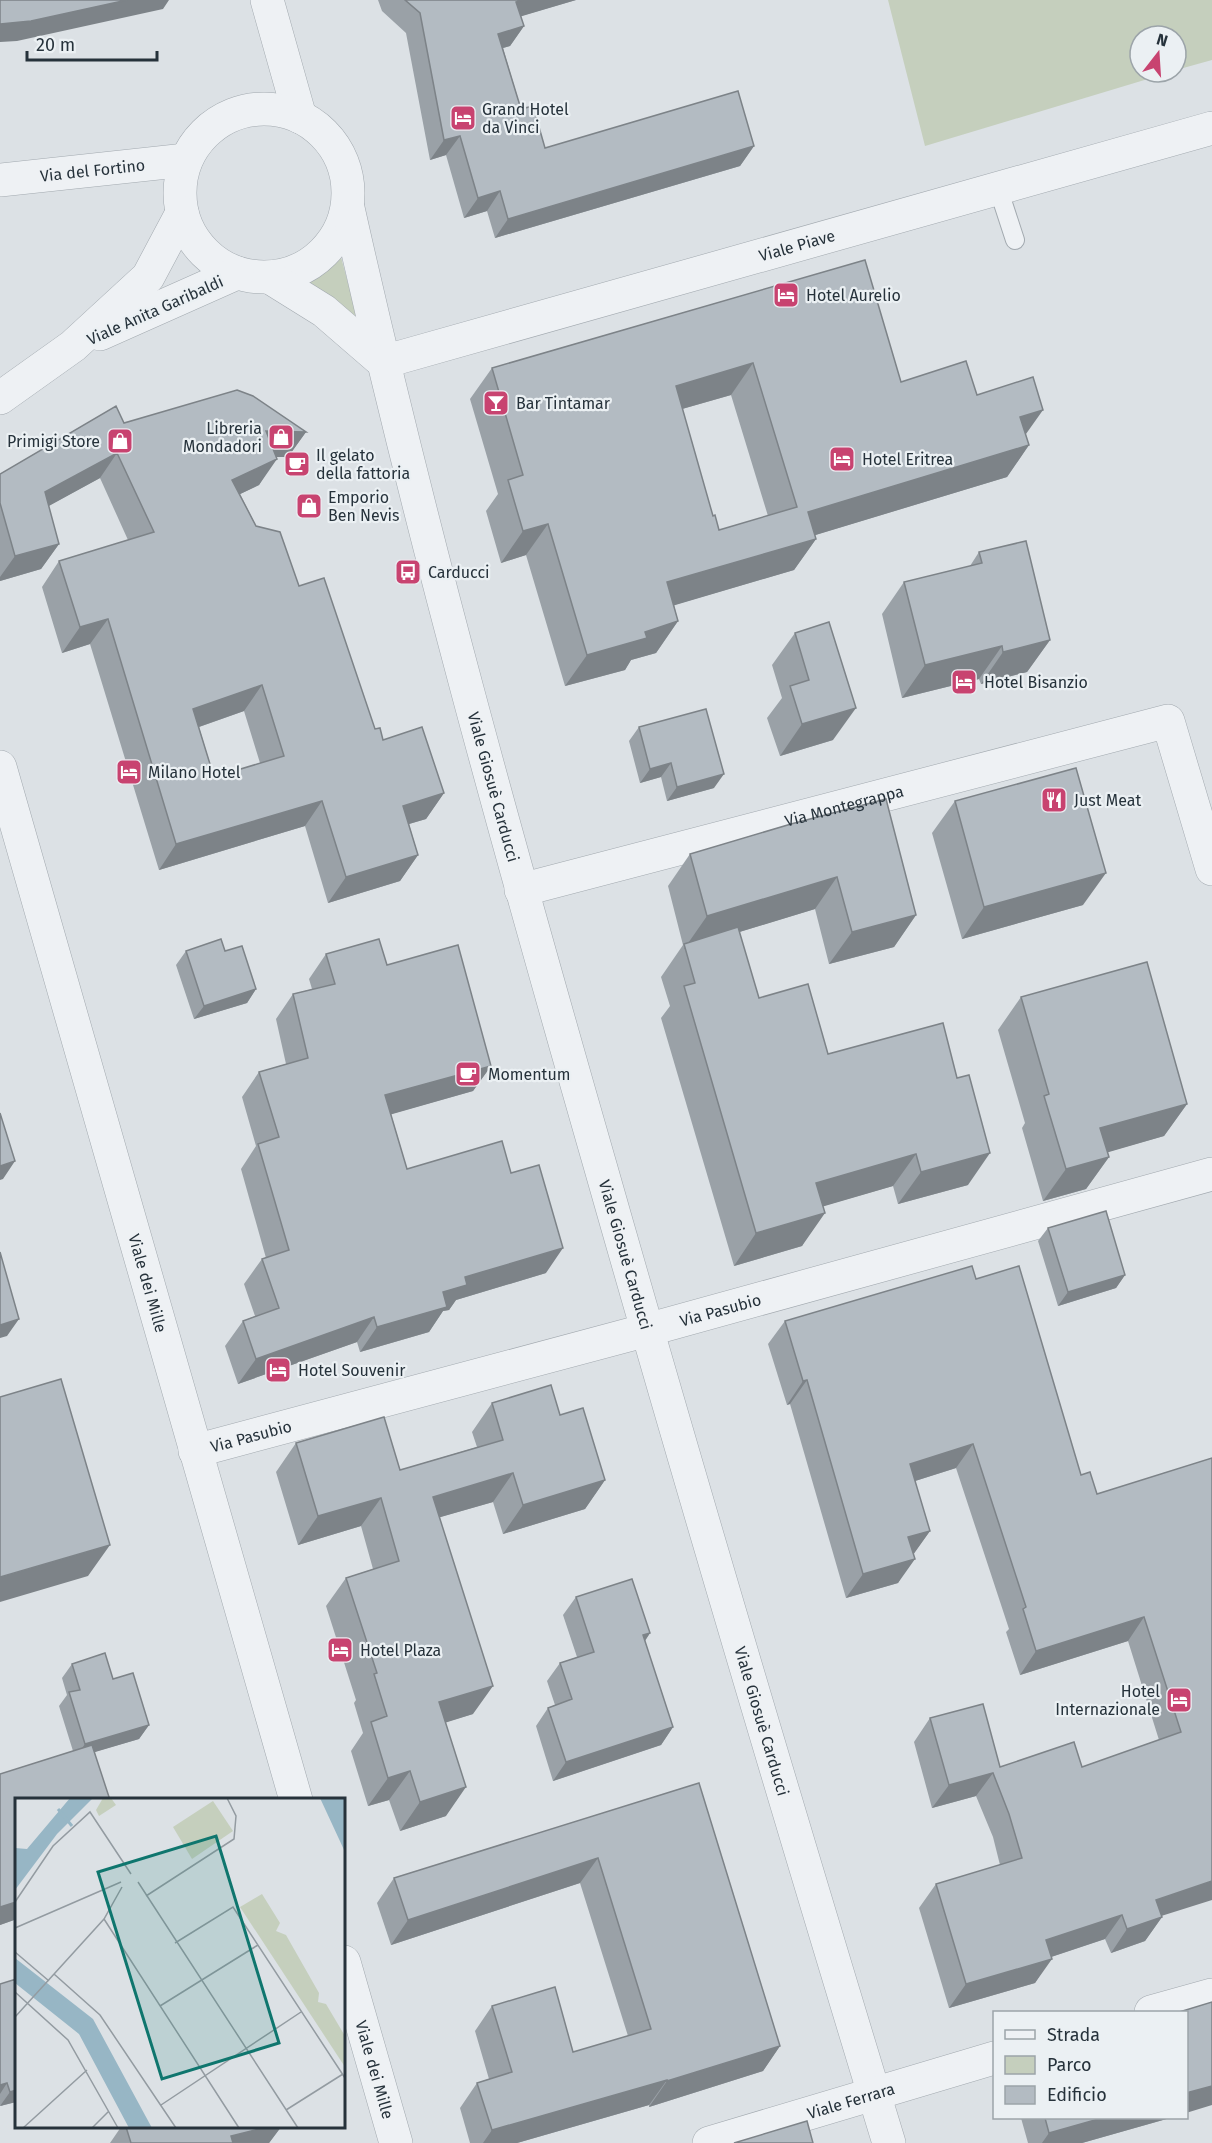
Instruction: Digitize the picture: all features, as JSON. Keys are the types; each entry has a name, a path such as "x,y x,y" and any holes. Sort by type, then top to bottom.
{"street":[{"path":"267,0 300,117"},
{"path":"247,110 274,110 300,117 322,132 339,155 348,181 348,208 338,235 321,256 298,271 271,278 237,273 212,260 193,239 182,213 180,186 186,160 201,137 221,120 247,110"},
{"name":"Viale Piave","path":"383,362 1212,128"},
{"name":"Via del Fortino","path":"0,180 186,160"},
{"name":"Viale Giosuè Carducci","path":"348,208 383,362 521,890 647,1330 889,2143"},
{"name":"Viale Anita Garibaldi","path":"0,398 74,346 148,278 182,213"},
{"name":"Viale Anita Garibaldi","path":"74,346 237,273"},
{"path":"271,278 324,311 383,362"},
{"name":"Via Montegrappa","path":"521,890 1168,721 1212,868"},
{"name":"Viale dei Mille","path":"0,767 295,1798"},
{"name":"Via Pasubio","path":"195,1451 647,1330 1212,1174"},
{"name":"Viale dei Mille","path":"345,1965 396,2143"},
{"path":"1158,2011 1212,1995"},
{"name":"Viale Ferrara","path":"709,2143 993,2058"}],"lane":[{"path":"998,188 1015,240"}],"green space":[{"path":"888,0 1212,0 1212,60 1188,67 1188,24 1128,24 1128,84 1131,84 925,146"},
{"path":"341,257 361,332 298,281 322,273"}],"building":[{"path":"0,0 127,0 31,21 0,24"},
{"name":"Grand Hotel da Vinci","path":"405,0 523,0 516,2 524,26 498,34 521,109 533,106 545,148 738,91 754,146 508,219 500,191 478,198 460,136 444,140 420,13"},
{"path":"865,260 901,382 966,361 977,395 1033,377 1043,410 1020,417 1029,445 808,512 816,539 667,582 678,621 645,632 647,638 587,655 548,524 523,531 508,480 523,475 492,368","holes":["753,363 797,507 719,530 676,386"]},
{"path":"237,390 253,396 306,432 266,431 277,459 232,480 256,526 280,532 299,586 324,578 375,729 380,728 383,740 422,727 444,793 403,806 418,855 346,877 322,801 176,844 108,619 80,627 59,561 154,532 117,453 45,492 59,544 15,556 0,503 0,474 116,406 124,423","holes":["262,685 284,756 214,777 193,709"]},
{"path":"1026,541 1050,640 1003,652 1002,646 925,665 904,582 982,563 979,552"},
{"path":"829,622 856,708 802,724 790,686 809,680 795,633"},
{"path":"706,709 724,774 677,787 671,763 650,769 639,727"},
{"path":"1076,768 1106,873 984,907 955,801"},
{"path":"886,799 916,915 852,932 837,877 707,916 690,854"},
{"path":"738,927 759,998 808,984 828,1054 943,1023 957,1078 969,1075 990,1153 921,1172 916,1154 816,1183 825,1213 756,1233 684,986 695,983 684,944"},
{"path":"221,939 225,951 242,946 256,989 204,1006 186,951"},
{"path":"379,939 387,965 458,945 491,1066 385,1095 407,1169 502,1141 511,1173 539,1165 563,1248 465,1277 467,1285 443,1292 447,1307 377,1327 374,1317 256,1359 243,1321 279,1308 262,1259 289,1250 258,1144 279,1137 259,1072 308,1058 293,994 335,984 326,954"},
{"path":"1147,962 1187,1104 1100,1128 1109,1157 1066,1169 1044,1096 1049,1094 1021,997"},
{"path":"0,1113 15,1161 0,1166"},
{"path":"1106,1211 1125,1275 1068,1292 1048,1228"},
{"path":"0,1252 19,1319 0,1325"},
{"path":"972,1266 976,1279 1019,1266 1081,1475 1090,1472 1097,1494 1212,1458 1212,1881 1156,1900 1162,1917 1127,1929 1122,1915 1046,1940 1052,1959 966,1984 936,1884 1022,1858 1009,1814 993,1773 949,1785 930,1718 983,1704 1000,1767 1074,1742 1082,1767 1181,1732 1144,1617 1036,1651 1023,1609 1026,1607 973,1444 910,1464 930,1531 908,1537 915,1559 863,1574 807,1380 803,1381 785,1321"},
{"path":"61,1379 110,1545 0,1577 0,1397"},
{"path":"551,1385 560,1415 583,1408 605,1480 523,1505 513,1473 433,1497 493,1686 439,1702 466,1787 420,1802 410,1771 388,1778 371,1722 387,1716 374,1674 377,1673 346,1578 399,1561 381,1498 318,1516 296,1443 384,1417 400,1470 503,1440 492,1403"},
{"path":"632,1579 650,1633 643,1635 673,1727 566,1762 548,1708 572,1699 560,1663 594,1652 576,1597"},
{"path":"105,1653 113,1679 133,1673 149,1725 85,1744 69,1692 80,1690 72,1664"},
{"path":"92,1745 109,1798 15,1798 15,1902 0,1907 0,1774"},
{"path":"699,1783 780,2046 667,2081 492,2130 477,2083 512,2072 492,2006 555,1987 573,2052 651,2029 598,1858 408,1920 394,1878"},
{"path":"15,1979 15,2090 10,2092 7,2083 0,2085 0,1984"},
{"path":"1212,2002 1212,2086 1188,2092 1188,2011 1183,2011"},
{"path":"1045,2119 1098,2119 1049,2133"},
{"path":"807,2121 813,2143 734,2143"},
{"path":"126,2128 263,2128 231,2136 233,2143 131,2143"}],"place":[{"name":"Grand Hotel da Vinci","path":"463,118"},
{"name":"Hotel Aurelio","path":"786,295"},
{"name":"Bar Tintamar","path":"496,403"},
{"name":"Libreria Mondadori","path":"281,437"},
{"name":"Primigi Store","path":"120,441"},
{"name":"Hotel Eritrea","path":"842,459"},
{"name":"Il gelato della fattoria","path":"297,464"},
{"name":"Emporio Ben Nevis","path":"309,506"},
{"name":"Carducci","path":"408,572"},
{"name":"Hotel Bisanzio","path":"964,682"},
{"name":"Milano Hotel","path":"129,772"},
{"name":"Just Meat","path":"1054,800"},
{"name":"Momentum","path":"468,1074"},
{"name":"Hotel Souvenir","path":"278,1370"},
{"name":"Hotel Plaza","path":"340,1650"},
{"name":"Hotel Internazionale","path":"1179,1700"}]}
